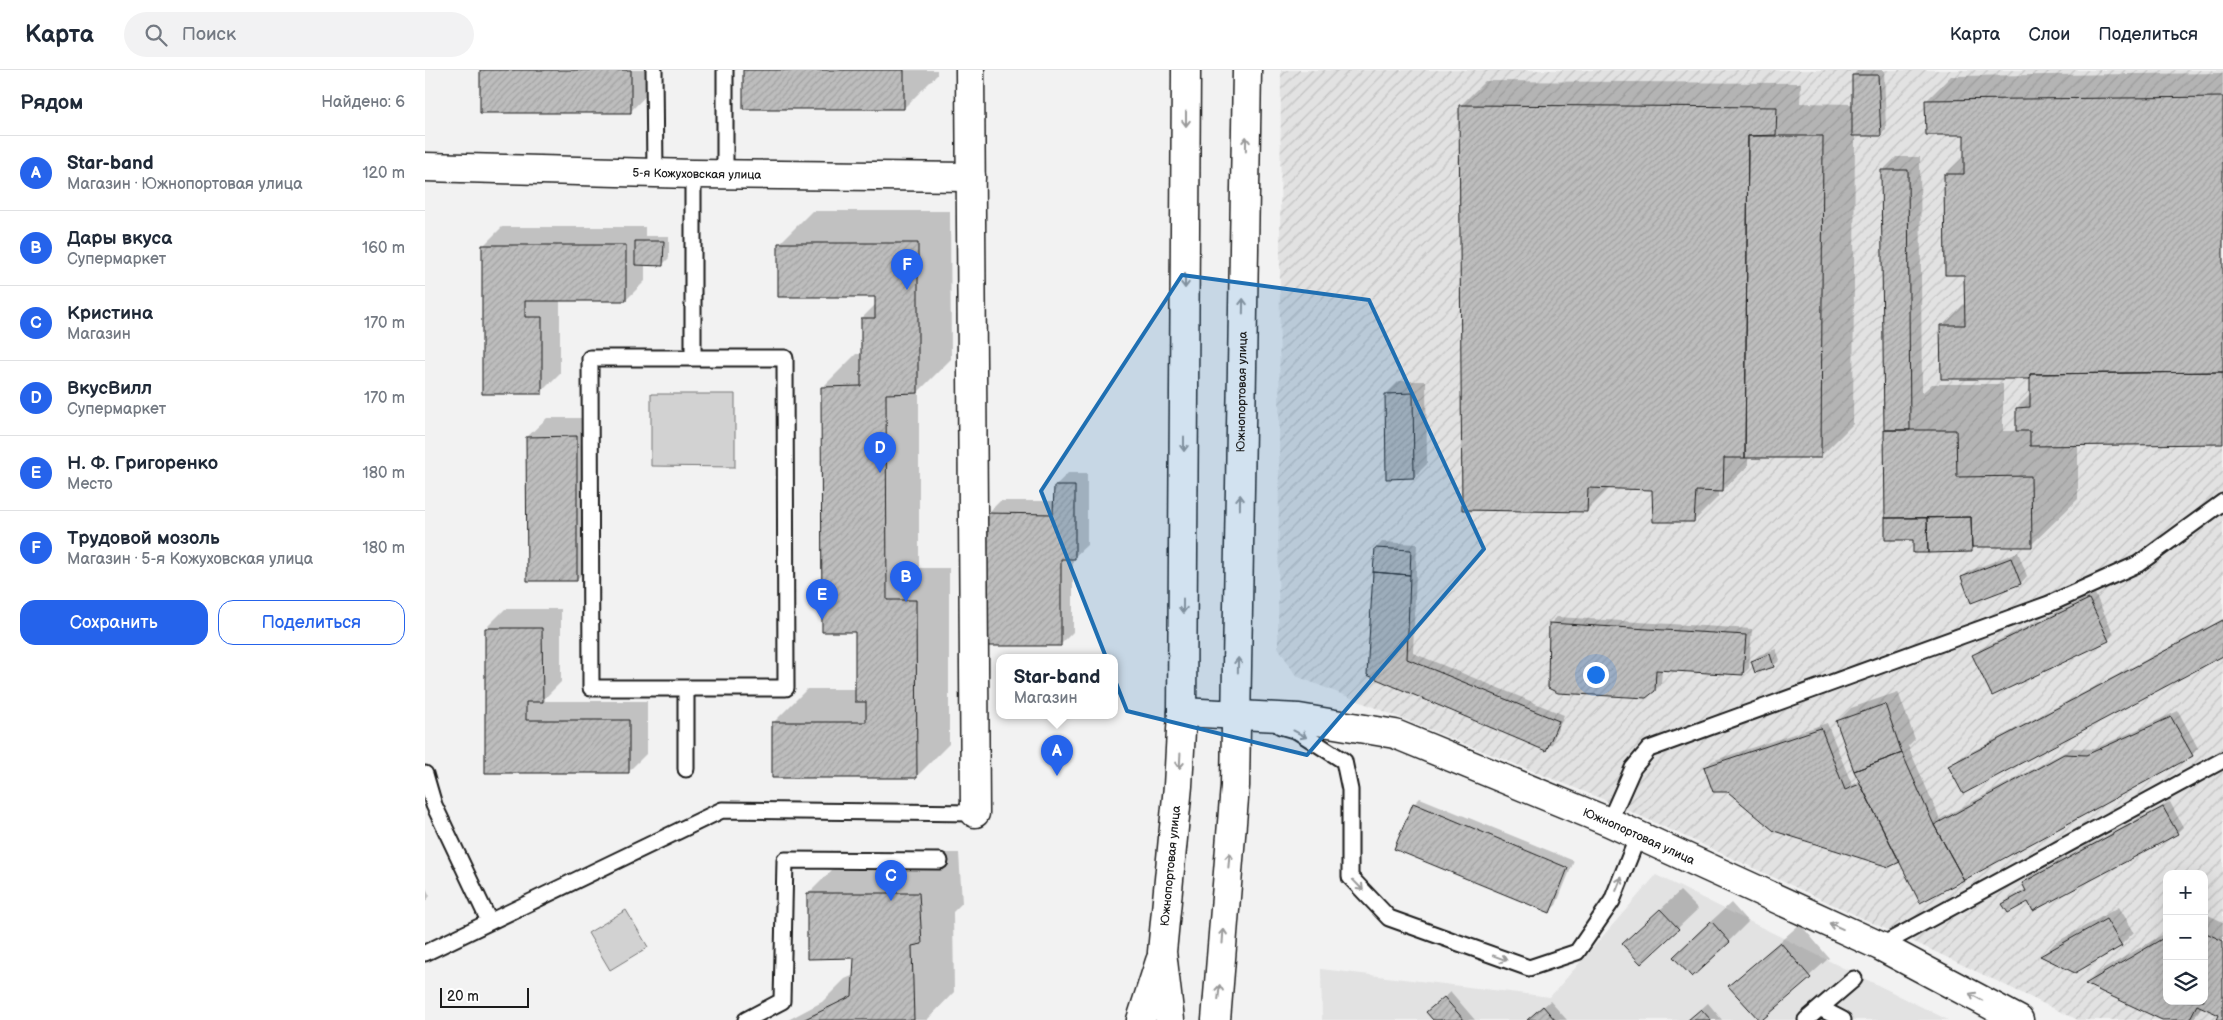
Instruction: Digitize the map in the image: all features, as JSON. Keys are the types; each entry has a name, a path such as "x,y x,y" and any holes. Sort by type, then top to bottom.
{"main road":[{"path":"970,70 975,813"},
{"name":"Южнопортовая улица","path":"1170,1020 1162,952 1178,786 1182,712 1186,70"},
{"name":"Южнопортовая улица","path":"1216,1020 1235,786 1247,70"},
{"name":"5-я Кожуховская улица","path":"425,166 693,174 971,176"},
{"name":"Южнопортовая улица","path":"1182,712 1237,713 1299,718 1395,734 1609,822 1880,946 2019,1020"},
{"path":"1141,1020 1162,952"}],"lane":[{"path":"654,70 655,173"},
{"path":"725,70 725,174"},
{"path":"693,174 693,358"},
{"path":"590,358 693,358 785,358 786,688 591,688 590,358"},
{"path":"1609,822 1633,768 1649,749 2049,604 2138,564 2223,502"},
{"path":"686,688 686,769"},
{"path":"1237,713 1297,731 1344,761 1350,790 1350,876 1389,918 1529,968 1577,952 1612,901 1638,836"},
{"path":"1880,946 2223,760"},
{"path":"425,774 434,805 489,921"},
{"path":"425,953 722,810 975,813"},
{"path":"746,1020 782,1001 785,860 940,861"},
{"path":"1806,1020 1854,979"},
{"path":"1820,1008 1843,1020"}],"highlighted area":[{"path":"1182,275 1369,300 1484,549 1307,755 1127,711 1041,491"}],"shaded area":[{"path":"1281,70 2223,70 2223,1020 2078,1020 1925,947 1610,802 1296,676 1278,647"},
{"path":"651,394 735,394 735,467 651,466"},
{"path":"1656,875 1948,1020 1322,1020 1321,969 1550,997"},
{"path":"626,910 648,947 610,970 588,933"}],"building":[{"path":"480,70 631,70 631,113 480,113"},
{"path":"743,70 904,70 904,109 743,109"},
{"path":"1852,75 1878,75 1881,136 1852,136"},
{"path":"2223,97 2223,372 2030,374 2030,379 1941,379 1940,325 1965,325 1964,275 1945,275 1944,174 1964,174 1964,135 1926,135 1925,100"},
{"path":"1459,105 1777,107 1776,135 1748,136 1745,458 1724,458 1723,492 1696,491 1694,522 1653,522 1652,490 1588,488 1587,512 1462,510"},
{"path":"1748,136 1823,136 1821,458 1745,458"},
{"path":"1881,170 1908,170 1910,430 1884,430"},
{"path":"635,241 664,241 663,266 635,265"},
{"path":"778,243 918,243 918,393 886,394 887,600 916,600 917,778 772,778 772,722 866,722 866,702 855,702 855,632 822,632 821,387 861,386 861,318 875,318 875,297 778,297"},
{"path":"482,245 626,245 626,301 525,301 525,317 542,317 542,394 482,394"},
{"path":"2223,372 2223,444 2030,446 2030,431 2016,431 2016,408 2030,407 2030,374"},
{"path":"1413,393 1414,478 1386,479 1385,394"},
{"path":"1884,430 1956,430 1957,477 2031,476 2032,547 1972,547 1971,517 1885,518"},
{"path":"577,436 577,581 527,581 526,437"},
{"path":"1054,486 1075,486 1075,559 1061,559 1061,646 986,646 986,513 1053,514"},
{"path":"1971,517 1972,552 1928,553 1927,518"},
{"path":"1885,518 1927,518 1928,553 1913,553 1913,540 1885,540"},
{"path":"1375,548 1411,550 1410,575 1373,572"},
{"path":"2011,558 2021,584 1971,603 1961,577"},
{"path":"1373,572 1410,575 1407,659 1559,721 1546,751 1367,675"},
{"path":"2089,599 2109,641 1992,696 1972,655"},
{"path":"2223,620 2223,656 1963,794 1948,766"},
{"path":"1549,623 1746,635 1743,675 1656,670 1655,691 1646,698 1558,693 1548,688"},
{"path":"485,628 542,628 543,702 526,702 526,720 629,720 629,773 485,773"},
{"path":"1770,654 1774,667 1755,673 1751,661"},
{"path":"1885,704 1902,753 1854,771 1836,721"},
{"path":"2171,717 2193,756 1964,880 1934,825 2064,754 2086,755"},
{"path":"1821,728 1845,790 1860,784 1900,862 1889,867 1774,831 1728,792 1713,792 1704,767"},
{"path":"1902,753 1934,825 1964,880 1920,903 1854,771"},
{"path":"1413,803 1568,868 1550,913 1394,849"},
{"path":"2163,807 2178,834 2033,911 2028,902 2008,913 2002,904 2026,891 2022,883"},
{"path":"807,893 919,893 922,944 912,946 914,1020 803,1020 852,996 854,958 807,959"},
{"path":"1660,909 1679,929 1641,964 1622,944"},
{"path":"2106,919 2122,946 2075,973 2040,956"},
{"path":"1711,921 1730,942 1692,977 1673,957"},
{"path":"2208,934 2223,941 2223,1020 2217,1020 2219,1015 2197,1005 2208,1005"},
{"path":"2163,938 2163,1005 2197,1005 2189,1020 2162,1020 2085,984"},
{"path":"1780,942 1811,978 1762,1020 1759,1020 1728,986"},
{"path":"1444,997 1464,1020 1433,1020 1426,1012"},
{"path":"1543,1006 1555,1020 1527,1020"},
{"path":"1701,1009 1711,1020 1688,1020"}],"place":[{"name":"Трудовой мозоль","path":"907,290"},
{"name":"ВкусВилл","path":"880,473"},
{"name":"Дары вкуса","path":"906,602"},
{"name":"Н. Ф. Григоренко","path":"822,620"},
{"name":"Star-band","path":"1057,776"},
{"name":"Кристина","path":"891,901"}]}
